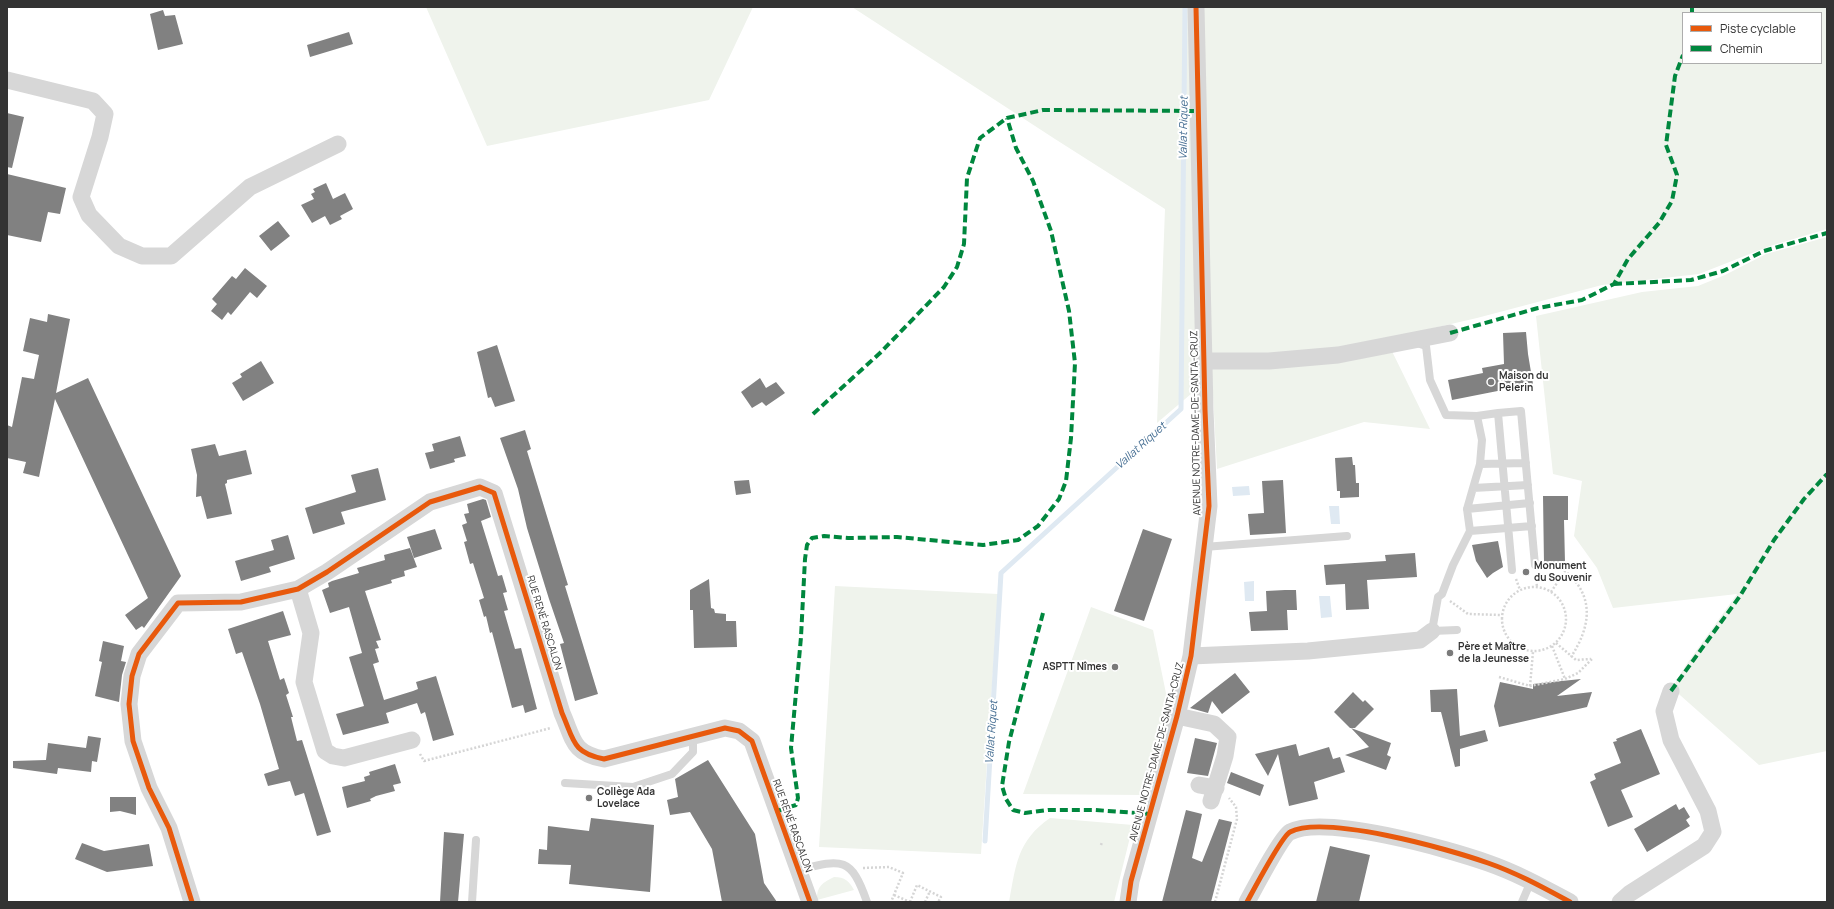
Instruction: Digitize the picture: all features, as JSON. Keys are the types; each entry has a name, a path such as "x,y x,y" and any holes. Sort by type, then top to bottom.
{"street":[{"name":"AVENUE NOTRE-DAME-DE-SANTA-CRUZ","path":"1128,902 1132,881 1177,716 1191,656 1209,506 1204,361 1196,7"},
{"path":"7,80 93,101 105,114 100,137 81,197 89,215 119,246 142,256 171,256 250,187 338,144"},
{"path":"1204,361 1269,361 1338,355 1450,333"},
{"name":"RUE RENÉ RASCALON","path":"192,902 169,828 149,788 133,740 129,704 132,676 139,654 178,603 241,602 298,590 430,502 480,487 494,494 567,724 578,748 589,756 604,759 725,728 739,731 752,741 810,902"},
{"path":"298,590 311,634 304,682 325,751 333,756 344,758 412,740"},
{"path":"1191,656 1308,651 1426,636"},
{"path":"1620,902 1629,894 1704,846 1713,832 1708,811 1671,740 1664,711 1671,691"},
{"path":"1177,716 1214,724 1228,737 1225,756 1214,794 1199,785"},
{"path":"1247,902 1287,833 1300,827 1317,826 1356,830 1409,840 1488,863 1532,881 1570,902"}],"lane":[{"path":"1410,340 1426,346 1430,380 1446,415 1478,416 1521,411 1535,566"},
{"path":"1498,413 1512,570"},
{"path":"1457,630 1426,636 1438,597 1442,594 1452,565 1470,531 1468,509 1480,464 1482,440 1478,416"},
{"path":"1480,464 1526,463"},
{"path":"1473,488 1504,485 1528,485"},
{"path":"1468,509 1530,503"},
{"path":"1470,531 1532,526"},
{"path":"1204,547 1347,536"},
{"path":"565,783 633,787 672,774 693,752 693,736"},
{"path":"472,902 476,840"},
{"path":"798,870 827,862 840,862 850,868 860,881 867,902"},
{"path":"1522,902 1532,881"}],"path":[{"path":"1551,592 1564,571 1573,578 1584,598 1587,612 1586,626 1582,641 1571,657"},
{"path":"1535,586 1551,592 1558,597 1565,610 1566,623 1563,635 1556,643 1545,650 1533,652 1518,648 1510,641 1502,625 1502,615 1505,603 1512,595 1524,588 1535,586"},
{"path":"1442,594 1468,614 1502,615"},
{"path":"1499,677 1530,686 1565,679 1578,673 1592,659 1576,660 1556,643"},
{"path":"1552,646 1565,679"},
{"path":"1530,686 1533,652"},
{"path":"412,740 424,761 567,724"},
{"path":"1214,794 1226,794 1236,806 1237,819 1215,902"},
{"path":"850,868 889,867 903,873 891,902"},
{"path":"894,895 910,902 917,885 941,897 938,902"},
{"path":"925,902 930,891"}],"shaded area":[{"path":"426,7 753,7 709,100 487,146"},
{"path":"852,7 1827,7 1827,229 1770,246 1699,274 1602,285 1477,318 1386,339 1430,429 1364,422 1217,469 1212,376 1157,423 1165,209"},
{"path":"1827,237 1827,751 1759,765 1672,688 1686,665 1737,594 1613,608 1597,568 1574,536 1582,481 1553,474 1536,316 1642,292 1698,286 1725,275 1766,254"},
{"path":"1249,486 1250,495 1233,496 1232,487"},
{"path":"1329,506 1339,506 1340,524 1331,524"},
{"path":"1254,581 1254,601 1245,601 1244,582"},
{"path":"835,586 998,594 981,854 819,847"},
{"path":"1319,596 1330,596 1332,617 1321,618"},
{"name":"ASPTT Nîmes","path":"1091,607 1153,630 1168,703 1142,795 1023,794"},
{"path":"1050,818 1133,825 1114,902 1009,902 1016,865 1024,845 1039,827"},
{"path":"834,877 846,880 854,890 817,900 819,888"}],"building":[{"path":"163,10 165,16 175,15 183,44 158,50 150,14"},
{"path":"349,32 353,44 310,57 307,45"},
{"path":"7,113 24,117 12,168 7,167"},
{"path":"7,174 66,188 60,214 48,212 41,242 7,235"},
{"path":"326,183 333,199 345,193 353,209 340,216 342,219 330,225 325,216 312,223 301,205 314,199 311,194 315,192 313,189"},
{"path":"278,221 290,236 271,251 259,236"},
{"path":"245,268 267,286 257,298 250,292 231,315 228,312 222,320 211,311 217,304 212,299 232,276 236,279"},
{"path":"48,314 70,319 56,393 88,378 181,576 144,628 142,626 136,630 125,615 148,598 55,399 39,477 23,473 26,462 7,458 7,425 12,427 22,377 34,379 39,355 23,351 30,318 47,322"},
{"name":"Maison du Pelerin","path":"1526,332 1533,384 1452,400 1448,380 1483,373 1482,368 1504,364 1503,333"},
{"path":"497,345 515,401 495,407 491,397 488,398 477,352"},
{"path":"261,361 274,383 243,401 232,383 242,377 240,374"},
{"path":"760,378 766,388 776,382 785,393 766,406 762,402 752,408 741,392"},
{"path":"525,430 531,449 527,451 568,585 565,586 598,694 575,701 560,644 564,643 527,528 518,489 500,438"},
{"path":"460,436 466,456 454,459 455,462 430,469 425,453 434,451 432,444"},
{"path":"215,444 219,456 246,450 252,474 227,480 227,483 225,484 232,514 207,519 201,496 196,497 197,475 191,449"},
{"path":"1352,457 1353,465 1355,465 1356,483 1359,483 1359,497 1340,498 1340,491 1337,491 1335,458"},
{"path":"378,468 386,500 341,512 345,524 313,534 305,508 356,492 351,475"},
{"path":"749,480 751,493 736,495 734,481"},
{"path":"1283,480 1286,533 1250,535 1248,514 1264,513 1262,481"},
{"path":"1543,496 1568,496 1568,520 1564,520 1565,563 1544,564"},
{"path":"483,499 486,500 491,517 481,521 498,576 502,575 507,592 503,593 508,610 504,611 515,649 521,648 537,709 525,713 523,705 512,708 492,632 490,633 486,616 484,617 479,600 484,598 473,563 470,564 464,542 467,541 462,525 467,523 464,514 469,513 467,504"},
{"path":"435,529 442,549 414,558 407,537"},
{"path":"1143,529 1172,539 1144,621 1114,611"},
{"path":"288,535 295,559 269,567 271,572 241,581 235,561 274,550 271,540"},
{"path":"1498,541 1503,567 1487,578 1476,561 1472,545"},
{"path":"410,548 417,567 404,571 405,576 391,580 392,583 365,591 381,640 376,641 379,648 375,649 379,662 373,664 384,700 418,689 416,682 436,676 454,735 433,741 425,712 421,714 417,703 386,713 389,723 343,735 336,714 364,706 349,657 362,653 349,607 330,613 322,590 329,587 328,583 332,581 359,573 357,568 385,560 384,555"},
{"path":"1415,553 1417,577 1367,580 1369,609 1346,610 1345,584 1326,585 1324,565 1386,561 1385,555"},
{"path":"709,579 711,608 714,609 715,613 726,614 726,621 736,621 737,647 694,648 693,610 690,610 690,590"},
{"path":"1296,590 1297,610 1287,610 1288,630 1251,631 1249,612 1267,611 1266,591"},
{"path":"283,611 291,635 268,641 280,680 284,678 289,693 286,695 293,717 291,717 297,741 302,740 331,832 317,836 304,793 295,796 290,781 268,786 264,774 279,769 260,704 242,652 236,654 228,629"},
{"path":"103,641 124,646 121,661 126,662 122,675 119,702 95,696 102,662 99,661"},
{"path":"1235,673 1250,692 1222,714 1212,701 1208,713 1190,708"},
{"path":"1581,679 1557,696 1592,692 1587,707 1499,727 1494,706 1500,682 1533,689 1533,684"},
{"path":"1457,689 1460,736 1485,730 1488,741 1460,749 1460,766 1455,767 1441,712 1431,712 1430,690"},
{"path":"1353,692 1363,702 1365,700 1374,709 1355,728 1350,728 1334,712"},
{"path":"1351,728 1391,743 1387,755 1391,757 1386,770 1345,755 1369,747"},
{"path":"1641,729 1660,774 1621,790 1633,817 1608,827 1590,782 1596,779 1594,774 1621,763 1613,742 1617,741 1616,739"},
{"path":"88,736 101,738 97,762 92,761 91,772 58,768 57,774 13,768 13,761 46,760 48,743 86,748"},
{"path":"1195,738 1217,743 1208,776 1187,773"},
{"path":"1296,744 1299,756 1329,747 1333,759 1340,757 1345,772 1314,782 1318,799 1289,806 1278,754 1268,776 1255,754"},
{"path":"708,760 755,834 764,883 777,902 722,902 712,849 690,812 670,815 667,800 678,797 675,779"},
{"path":"395,764 401,783 393,785 395,791 376,796 370,799 371,801 347,808 342,787 365,781 364,777 370,775 369,772"},
{"path":"1231,772 1264,785 1260,796 1227,783"},
{"path":"110,797 136,797 136,815 120,811 110,812"},
{"path":"1676,804 1679,810 1684,807 1690,817 1686,820 1690,826 1647,852 1634,829"},
{"path":"1186,810 1202,814 1192,858 1202,862 1219,819 1232,822 1211,902 1162,902"},
{"path":"591,818 654,825 650,892 569,884 571,865 538,864 539,849 547,850 548,826 589,831"},
{"path":"444,832 464,834 458,902 440,902"},
{"path":"82,843 104,851 149,844 153,866 107,872 75,859"},
{"path":"1330,846 1370,855 1359,902 1316,902"}],"waterway":[{"name":"Vallat Riquet","path":"985,841 1001,573 1181,409 1185,7"}],"marked path":[{"path":"1692,7 1692,12"},
{"path":"1450,333 1538,308 1582,300 1614,284 1628,259 1659,223 1672,201 1677,175 1666,145 1675,76 1682,58"},
{"path":"813,414 880,353 944,287 957,267 964,244 967,178 980,138 1007,118 1043,110 1199,111"},
{"path":"777,811 796,805 798,798 791,748 801,637 805,559 807,545 812,538 824,536 848,538 897,537 983,545 1018,540 1038,526 1059,499 1066,481 1071,438 1075,363 1069,311 1051,231 1033,181 1016,148 1007,118"},
{"path":"1614,284 1691,280 1723,271 1764,251 1827,233"},
{"path":"1671,691 1740,596 1774,540 1804,499 1827,474"},
{"path":"1043,613 1009,742 1002,786 1006,799 1013,810 1025,813 1048,810 1095,810 1151,814"}],"cycle path":[{"path":"1128,902 1131,881 1177,716 1191,656 1209,506 1205,410 1196,7"},
{"path":"192,902 169,828 149,788 133,741 129,704 132,676 139,654 178,603 241,602 298,589 327,572 430,502 480,487 494,493 562,713 576,744 586,753 604,759 725,728 739,731 752,741 810,902"},
{"path":"1247,902 1274,853 1290,832 1307,828 1330,827 1357,830 1417,842 1470,857 1509,871 1570,902"}],"place":[{"name":"Maison du Pelerin","path":"1491,382"},
{"name":"Monument du Souvenir","path":"1526,572"},
{"name":"Père et Maître de la Jeunesse","path":"1450,653"},
{"name":"ASPTT Nîmes","path":"1115,667"},
{"name":"Collège Ada Lovelace","path":"589,798"}]}
